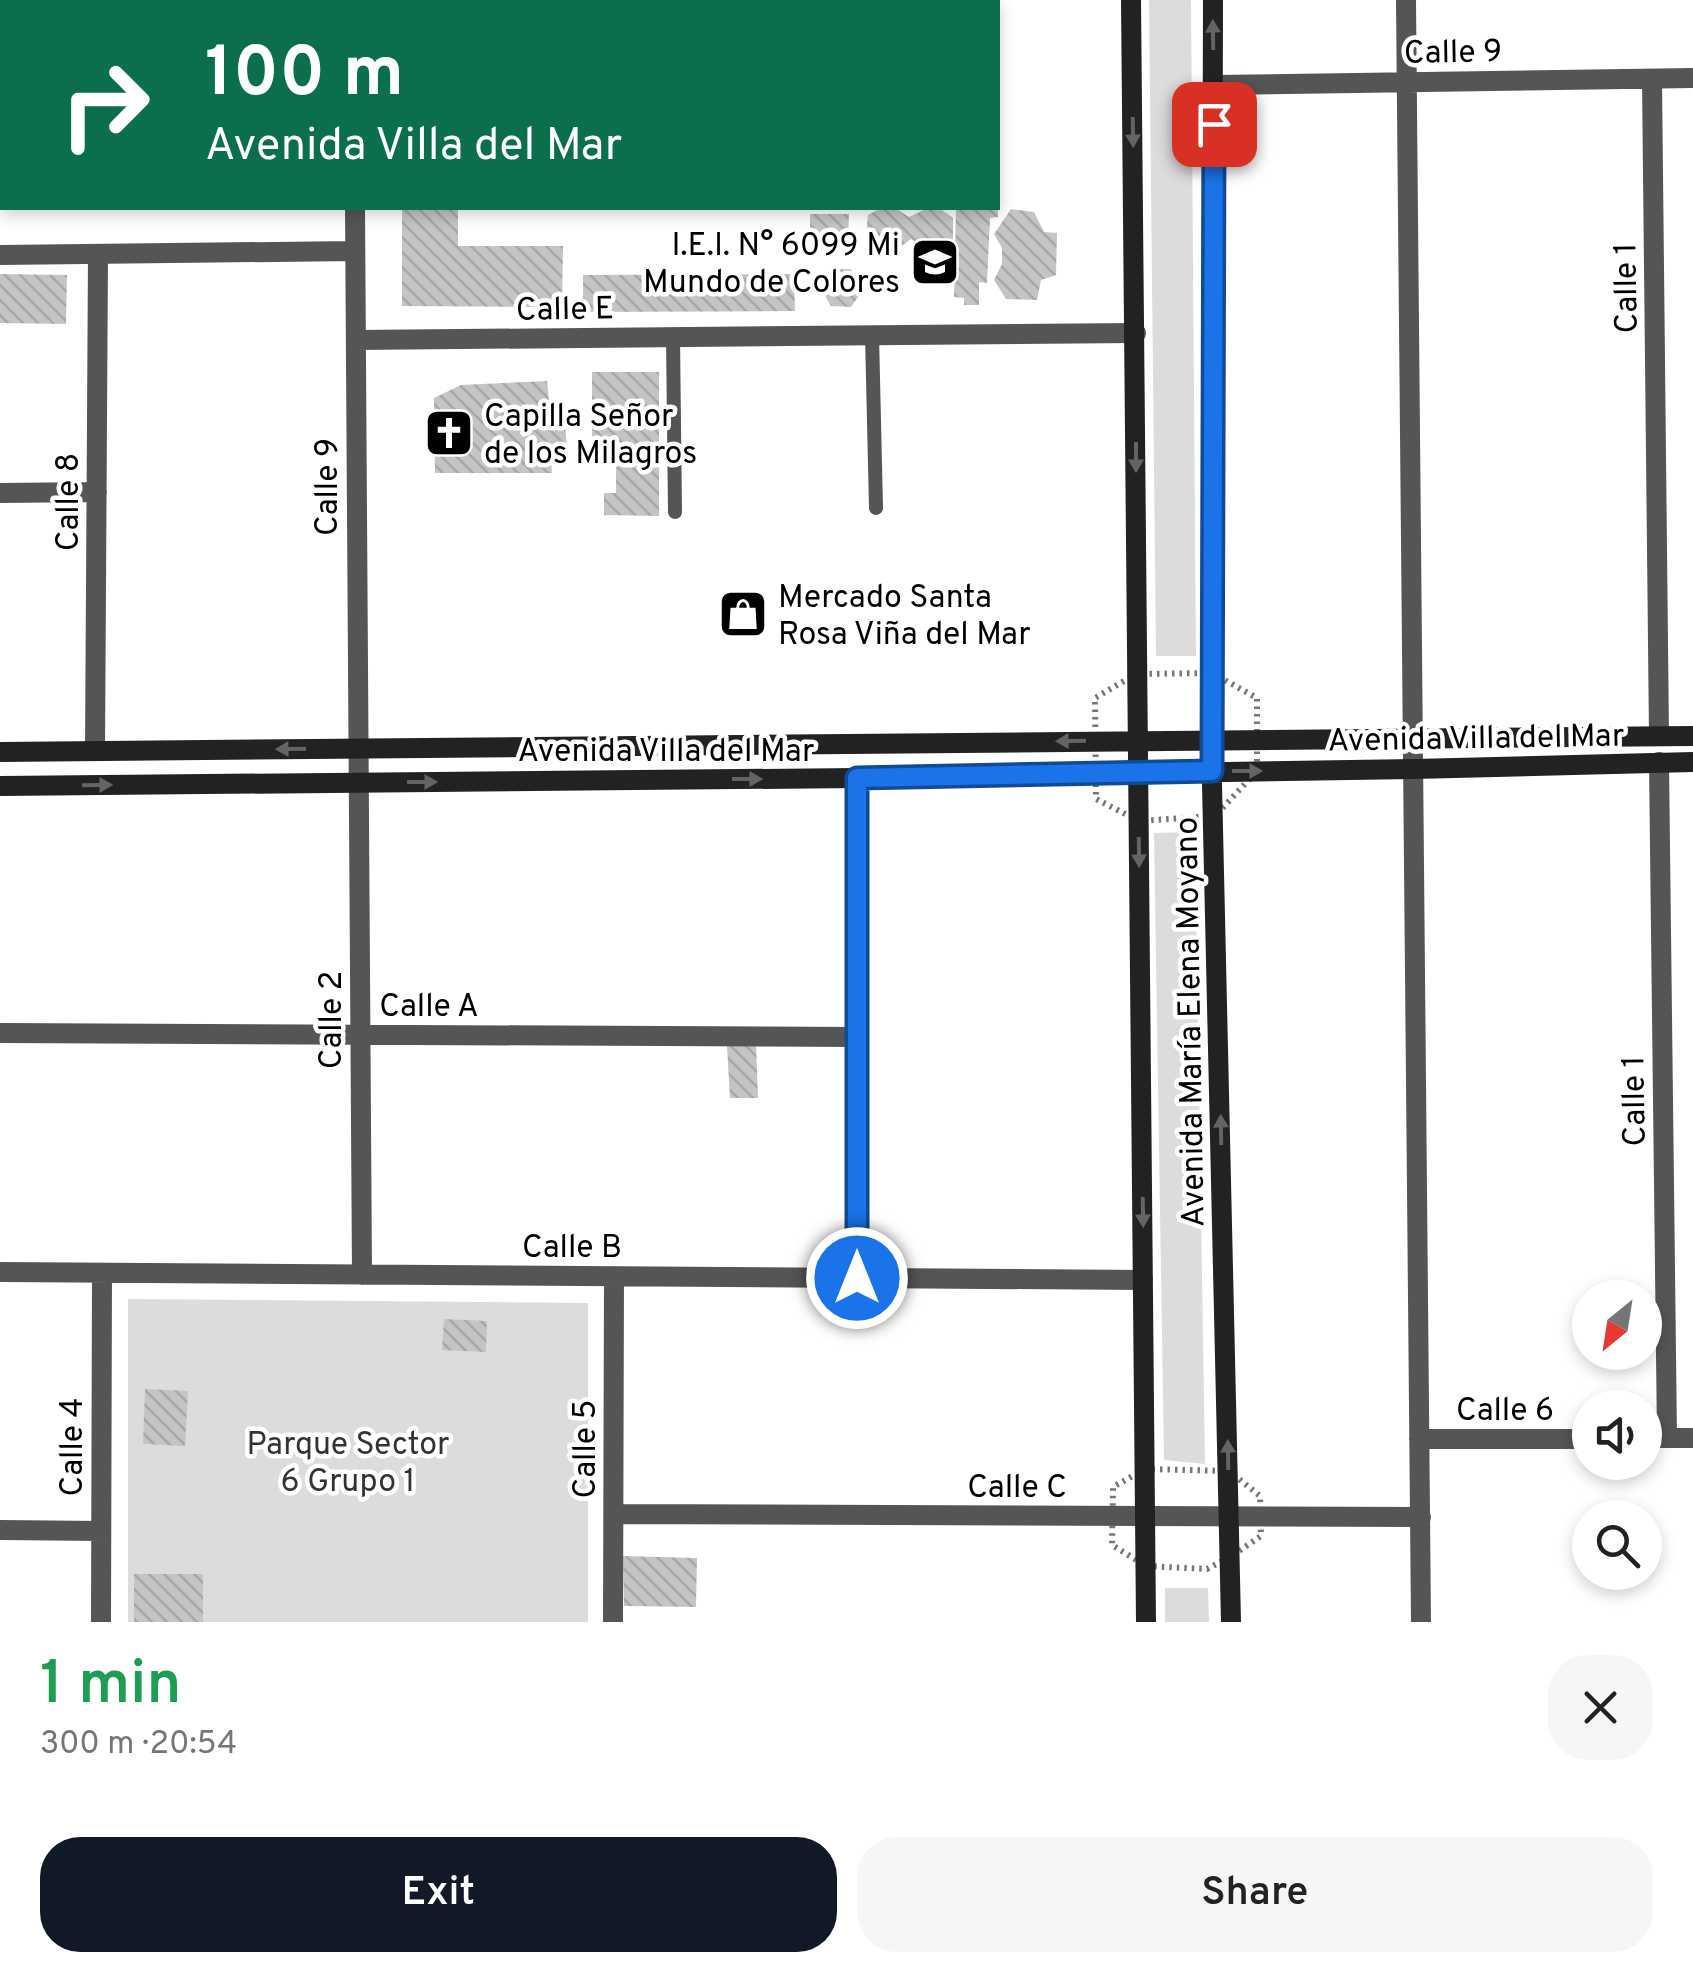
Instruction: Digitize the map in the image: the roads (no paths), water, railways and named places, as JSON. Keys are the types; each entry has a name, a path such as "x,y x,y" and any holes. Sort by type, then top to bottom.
{"street":[{"name":"Avenida María Elena Moyano","path":"1131,0 1146,1622"},
{"name":"Avenida María Elena Moyano","path":"1213,0 1211,740 1231,1622"},
{"path":"1406,0 1421,1622"},
{"name":"Calle 9","path":"1214,85 1693,78"},
{"name":"Calle 1","path":"1652,79 1659,736"},
{"name":"Calle 9","path":"355,210 358,765"},
{"path":"0,255 355,251"},
{"name":"Calle 8","path":"95,751 98,254"},
{"name":"Calle E","path":"356,340 1136,333"},
{"path":"0,493 97,492"},
{"name":"Avenida Villa del Mar","path":"0,786 358,765 1211,740 1693,736"},
{"name":"Avenida Villa del Mar","path":"0,752 95,751 358,765 857,778 1693,762"},
{"name":"Calle 1","path":"1659,762 1667,1438"},
{"name":"Calle 2","path":"358,765 362,1275"},
{"path":"857,778 857,1278"},
{"name":"Calle A","path":"0,1033 857,1037"},
{"name":"Calle B","path":"0,1272 1143,1280"},
{"name":"Calle 4","path":"101,1622 102,1273"},
{"name":"Calle 5","path":"613,1622 614,1276"},
{"name":"Calle 6","path":"1420,1440 1572,1438"},
{"path":"1662,1438 1693,1438"},
{"name":"Calle C","path":"614,1514 1420,1517"},
{"path":"0,1530 101,1530"}],"lane":[{"path":"872,335 876,508"},
{"path":"672,337 676,512"}],"place":[{"name":"I.E.I. N° 6099 Mi Mundo de Colores","path":"935,262"},
{"name":"Capilla Señor de los Milagros","path":"449,433"},
{"name":"Mercado Santa Rosa Viña del Mar","path":"743,614"}],"park label":[{"name":"Parque Sector 6 Grupo 1","path":"348,1462"}]}
